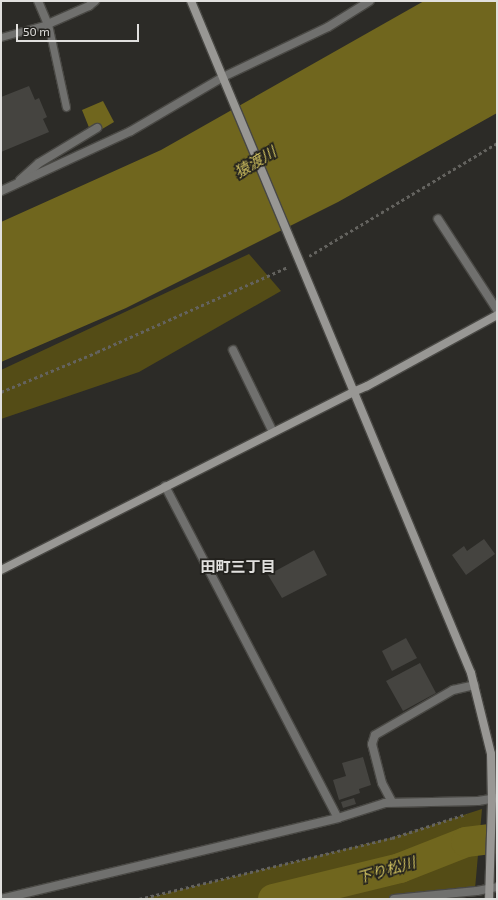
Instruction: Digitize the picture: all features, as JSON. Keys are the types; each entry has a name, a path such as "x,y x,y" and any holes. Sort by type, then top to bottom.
{"street":[{"path":"38,1 48,24 89,6 95,1"},
{"path":"191,1 468,666 491,754 493,801 493,888 489,899"},
{"path":"1,191 131,131 223,77 328,27 370,1"},
{"path":"13,185 38,163 97,128"},
{"path":"438,219 497,310"},
{"path":"1,570 165,486 367,386 497,315"},
{"path":"233,350 273,432"},
{"path":"165,486 338,818"},
{"path":"392,802 382,783 372,744 375,735 453,690 474,686"},
{"path":"1,899 338,818 385,803 493,801"},
{"path":"394,899 493,888"}],"lane":[{"path":"1,37 48,24 66,107"}],"path":[{"path":"1,392 97,352 299,262 497,143"},
{"path":"139,899 392,838 468,814"}],"shaded area":[{"path":"249,254 281,291 139,372 1,419 1,370"},
{"path":"482,809 475,889 394,899 143,899 398,836"}],"water":[{"name":"猿渡川","path":"424,1 497,1 497,113 338,202 126,308 1,362 1,222 161,150"},
{"path":"103,101 114,122 92,135 82,110"}],"building":[{"path":"29,86 35,100 39,98 47,117 43,119 49,132 1,152 1,97"},
{"path":"484,539 495,554 466,575 452,555 464,546 467,551"},
{"path":"314,550 327,575 282,598 268,575"},
{"path":"406,638 417,658 392,671 382,651"},
{"path":"420,663 436,693 403,711 386,681"},
{"path":"363,757 371,785 359,789 360,793 339,800 333,780 346,776 342,763"},
{"path":"354,798 356,804 343,808 341,802"}],"waterway":[{"name":"下り松川","path":"273,899 400,868 466,842 497,838"}],"district":[{"name":"田町三丁目","path":"238,567"}]}
